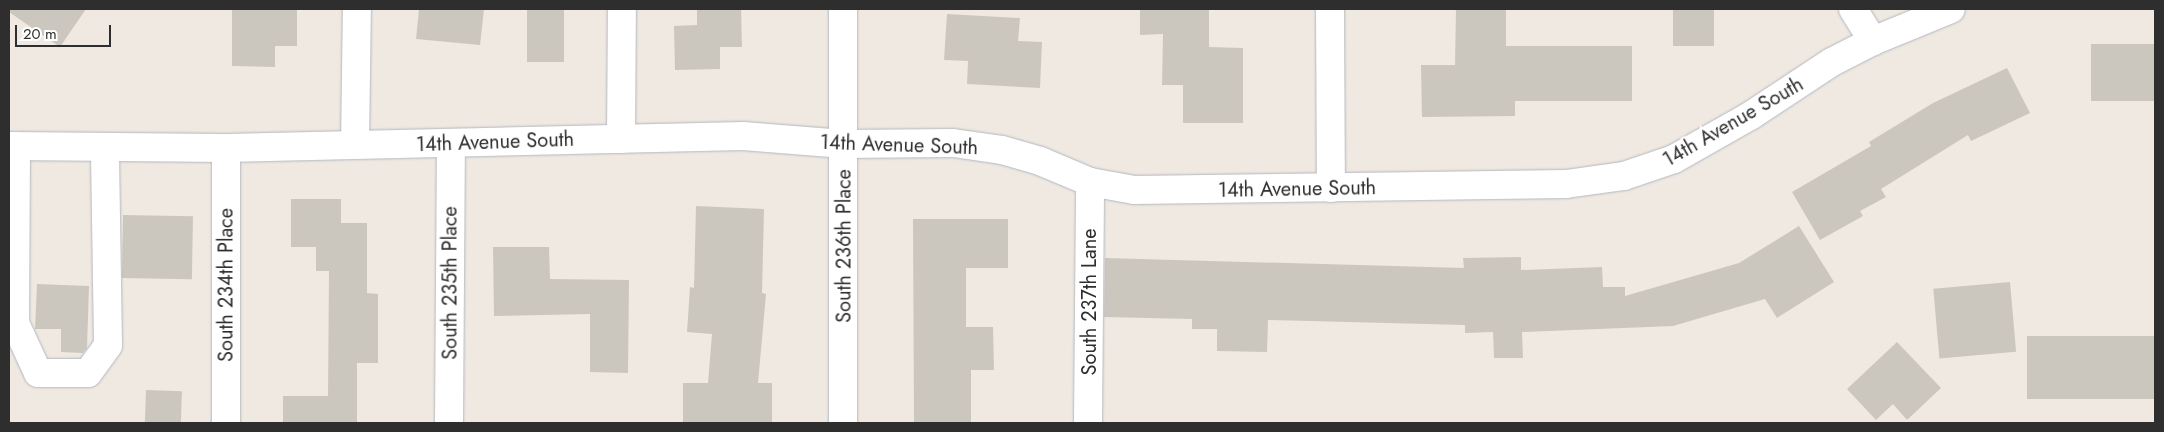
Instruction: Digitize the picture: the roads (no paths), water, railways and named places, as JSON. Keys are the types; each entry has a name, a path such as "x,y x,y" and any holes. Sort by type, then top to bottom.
{"street":[{"path":"355,145 357,9"},
{"path":"622,9 622,138"},
{"name":"South 236th Place","path":"842,9 844,144 843,423"},
{"path":"1330,9 1331,188"},
{"path":"1853,9 1873,41"},
{"name":"14th Avenue South","path":"12,146 226,148 743,136 844,144 953,143 1040,161 1090,182 1134,190 1536,186 1624,176 1674,159 1873,41 1951,9"},
{"name":"South 235th Place","path":"450,423 451,143"},
{"path":"12,146 15,323 38,373 88,373 108,345 105,147"},
{"name":"South 234th Place","path":"226,148 226,423"},
{"name":"South 237th Lane","path":"1088,423 1090,182"}]}
